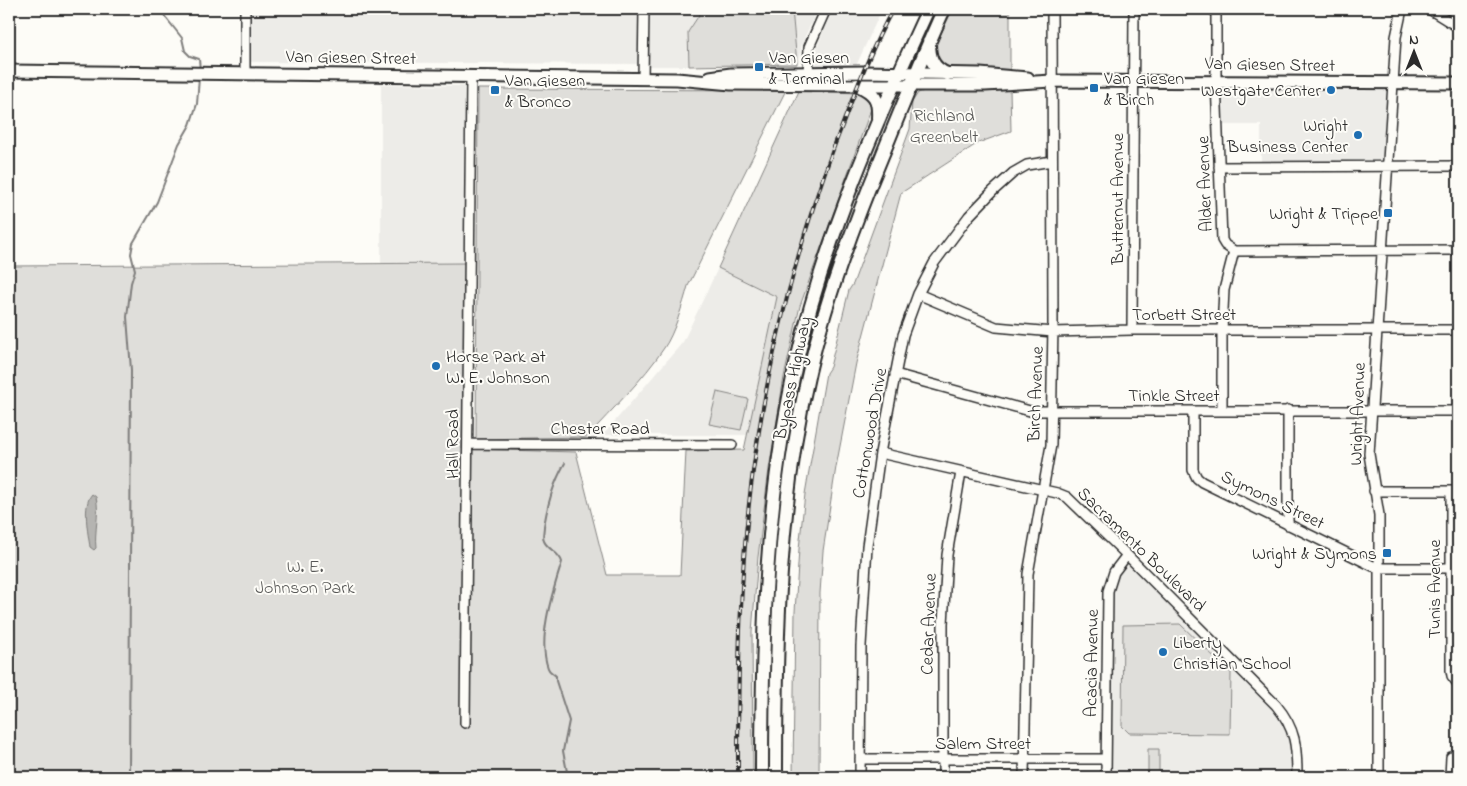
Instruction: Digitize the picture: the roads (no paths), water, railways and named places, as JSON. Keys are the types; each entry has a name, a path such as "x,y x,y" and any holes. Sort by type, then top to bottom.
{"highway":[{"name":"Bypass Highway","path":"762,777 762,670 769,533 788,401 817,286 845,204 893,85 928,9"},
{"name":"Bypass Highway","path":"776,777 776,642 780,568 788,496 803,399 814,348 834,282 857,217 915,73 944,9"},
{"path":"929,42 930,56 933,63 947,74"},
{"path":"858,85 871,92 875,98 878,105 877,123"}],"main road":[{"name":"Van Giesen Street","path":"9,71 693,79 731,84 899,72 1052,80 1458,83"},
{"name":"Van Giesen Street","path":"808,78 858,85 999,85 1052,80"}],"street":[{"path":"245,74 246,9"},
{"path":"643,79 644,9"},
{"path":"808,78 809,47 826,9"},
{"name":"Birch Avenue","path":"1024,777 1028,574 1051,445 1053,332 1052,9"},
{"name":"Butternut Avenue","path":"1132,330 1134,9"},
{"name":"Alder Avenue","path":"1216,9 1216,80 1222,240 1234,251 1224,290 1222,411"},
{"name":"Wright Avenue","path":"1379,777 1379,515 1369,454 1396,37 1402,9"},
{"path":"1429,9 1458,27"},
{"name":"Hall Road","path":"465,723 471,76"},
{"name":"Cottonwood Drive","path":"860,777 861,646 865,575 880,454 903,335 918,294 934,263 956,232 993,191 1013,173 1027,165 1052,162"},
{"path":"1220,167 1458,166"},
{"path":"1234,251 1458,250"},
{"name":"Torbett Street","path":"918,294 996,327 1053,332 1132,330 1458,330"},
{"name":"Tinkle Street","path":"895,374 1030,411 1458,410"},
{"path":"1288,410 1288,525"},
{"name":"Symons Street","path":"1193,411 1193,470 1197,478 1288,525 1380,568 1454,568"},
{"name":"Chester Road","path":"468,444 732,444"},
{"name":"Sacramento Boulevard","path":"880,454 1066,497 1127,555 1280,709 1288,721 1296,740 1297,777"},
{"name":"Cedar Avenue","path":"942,777 942,624 947,555 961,472"},
{"path":"1374,491 1454,491"},
{"name":"Tunis Avenue","path":"1454,491 1454,568 1450,670 1458,684"},
{"name":"Acacia Avenue","path":"1106,777 1108,591 1114,572 1127,555"},
{"path":"1450,777 1451,756"},
{"name":"Salem Street","path":"860,759 1023,758 1106,760"}],"waterway":[{"path":"159,9 182,38 185,51 190,56 199,59 200,70"},
{"path":"129,777 131,370 127,317 131,283 135,270 131,254 133,243 157,202 179,144 190,125 197,104 199,77"},
{"path":"565,463 551,494 543,539 562,562 554,587 544,643 548,668 556,676 569,721 563,751 568,777"}],"railway":[{"path":"738,777 739,662 748,509 759,429 775,347 796,265 821,184 862,75 893,9"}],"place":[{"name":"Van Giesen & Terminal","path":"759,67"},
{"name":"Van Giesen & Birch","path":"1094,88"},
{"name":"Van Giesen & Bronco","path":"495,90"},
{"name":"Westgate Center","path":"1331,90"},
{"name":"Wright Business Center","path":"1358,135"},
{"name":"Wright & Trippe","path":"1388,213"},
{"name":"Horse Park at W. E. Johnson","path":"436,366"},
{"name":"Wright & Symons","path":"1387,553"},
{"name":"Liberty Christian School","path":"1163,652"}],"park label":[{"name":"Richland Greenbelt","path":"944,125"},
{"name":"W. E. Johnson Park","path":"305,576"}]}
